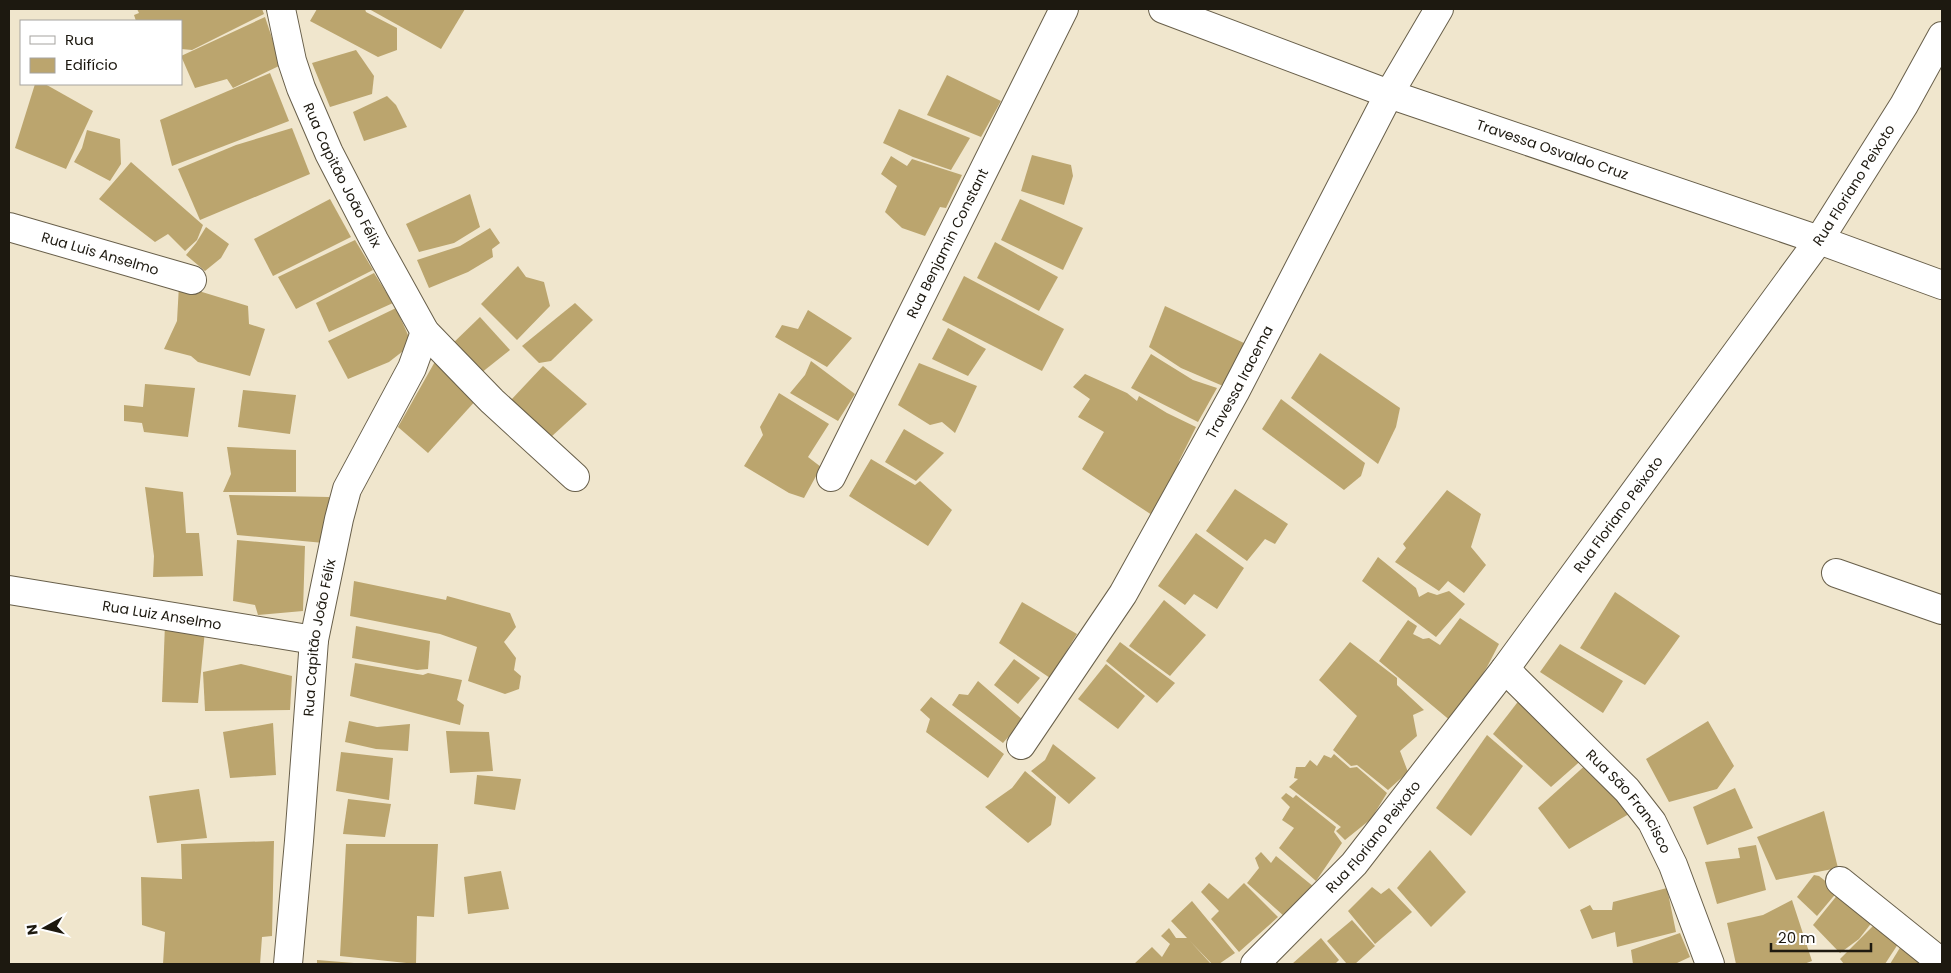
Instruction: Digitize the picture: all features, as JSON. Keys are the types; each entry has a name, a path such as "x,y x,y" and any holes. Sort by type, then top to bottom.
{"street":[{"name":"Rua Capitão João Félix","path":"282,9 292,61 301,88 322,137 374,240 425,332 492,401 575,477"},
{"name":"Rua Benjamin Constant","path":"831,477 1064,9"},
{"name":"Travessa Osvaldo Cruz","path":"1163,9 1389,94 1819,240 1942,285"},
{"name":"Travessa Iracema","path":"1021,745 1123,594 1235,392 1389,94 1439,9"},
{"name":"Rua Floriano Peixoto","path":"1255,964 1354,864 1505,669 1819,240 1904,105 1942,36"},
{"name":"Rua Luis Anselmo","path":"9,227 192,280"},
{"name":"Rua Capitão João Félix","path":"288,964 314,640 339,519 348,489 412,368 425,332"},
{"path":"1836,573 1942,610"},
{"name":"Rua Luiz Anselmo","path":"9,590 314,640"},
{"name":"Rua São Francisco","path":"1505,669 1627,790 1652,822 1673,865 1710,964"},
{"path":"1840,881 1942,963"}],"building":[{"path":"137,9 262,9 264,14 192,50 182,49 182,20 136,20 134,15 139,13"},
{"path":"317,9 365,9 366,12 397,28 397,50 378,57 310,21"},
{"path":"369,9 465,9 441,49"},
{"path":"265,17 281,65 233,88 227,79 195,88 182,56"},
{"path":"356,50 374,76 372,94 330,107 312,63"},
{"path":"270,73 289,121 172,166 160,120"},
{"path":"947,75 1001,101 981,137 927,115"},
{"path":"35,85 47,85 93,111 66,169 15,148"},
{"path":"387,96 396,105 407,127 364,141 353,112"},
{"path":"899,109 970,138 951,170 913,157 883,143"},
{"path":"292,128 310,174 200,220 178,169 236,145"},
{"path":"87,130 120,139 121,164 110,181 74,162 82,148"},
{"path":"1032,155 1071,165 1073,176 1064,205 1021,191"},
{"path":"891,156 907,166 912,159 962,175 946,208 940,207 925,236 902,228 885,212 897,186 881,174"},
{"path":"131,162 203,225 197,240 185,251 168,234 155,242 99,199"},
{"path":"470,194 480,227 454,243 419,252 406,224"},
{"path":"330,199 351,237 273,276 254,239"},
{"path":"1020,199 1083,228 1063,270 1001,240"},
{"path":"206,227 229,244 221,258 205,271 186,255"},
{"path":"490,228 500,243 492,249 493,257 468,272 429,288 417,260 460,246"},
{"path":"355,240 373,270 296,309 278,277"},
{"path":"995,242 1058,277 1039,311 977,278"},
{"path":"518,266 526,277 544,282 550,306 517,340 481,304"},
{"path":"374,273 393,303 329,332 316,303"},
{"path":"964,276 1064,329 1042,371 942,320"},
{"path":"179,285 248,306 249,324 265,329 250,376 198,362 191,356 164,349 177,321"},
{"path":"575,303 593,320 551,361 539,363 522,346"},
{"path":"1165,306 1246,344 1223,386 1181,368 1149,347"},
{"path":"396,308 412,344 389,362 348,379 328,341"},
{"path":"808,310 852,338 827,367 775,337 782,325 798,329"},
{"path":"480,317 510,350 476,377 449,347"},
{"path":"948,328 986,349 968,376 932,359"},
{"path":"1320,353 1400,408 1396,427 1378,464 1291,398"},
{"path":"1151,354 1193,380 1217,388 1198,422 1131,388"},
{"path":"437,358 478,398 428,453 398,427"},
{"path":"811,361 855,394 838,421 790,393 805,375"},
{"path":"919,363 977,386 955,433 942,422 930,425 898,405"},
{"path":"543,366 587,404 551,437 511,400"},
{"path":"1085,374 1127,393 1137,401 1139,396 1167,413 1196,427 1179,461 1175,488 1155,517 1082,469 1104,432 1078,417 1090,399 1073,387"},
{"path":"145,384 195,388 188,437 144,432 142,423 124,421 124,405 143,407"},
{"path":"243,390 296,395 290,434 238,427"},
{"path":"779,393 829,424 808,457 821,467 804,498 789,493 744,466 763,435 760,427"},
{"path":"1281,399 1365,463 1361,476 1344,490 1262,429"},
{"path":"904,429 944,453 916,481 885,462"},
{"path":"227,447 296,450 296,492 223,492 231,474"},
{"path":"871,459 915,485 920,481 952,510 928,546 849,496"},
{"path":"145,487 183,492 186,533 199,533 203,576 153,577 154,556"},
{"path":"1235,489 1288,524 1275,544 1265,539 1247,561 1206,531"},
{"path":"1447,490 1481,514 1471,547 1486,565 1464,593 1448,581 1439,591 1395,562 1406,548 1403,544"},
{"path":"229,495 329,497 332,528 324,543 237,535"},
{"path":"1196,533 1244,568 1217,609 1194,594 1185,605 1158,586"},
{"path":"237,540 305,546 303,611 258,615 255,605 233,601"},
{"path":"1378,557 1416,588 1419,597 1428,592 1437,595 1449,591 1465,604 1436,637 1362,581"},
{"path":"354,581 446,600 447,596 510,613 516,627 504,642 516,658 514,670 521,676 519,689 505,694 468,681 477,647 440,634 350,616"},
{"path":"1615,592 1680,636 1645,685 1580,648"},
{"path":"1164,600 1206,635 1170,676 1129,646"},
{"path":"1022,602 1077,634 1050,678 999,643"},
{"path":"1460,618 1499,644 1487,667 1452,722 1379,661 1408,620 1417,626 1413,634 1423,639 1429,638 1440,645"},
{"path":"165,624 205,630 198,703 162,702"},
{"path":"356,626 430,641 428,669 417,670 352,658"},
{"path":"1120,642 1175,683 1157,703 1106,661"},
{"path":"1350,642 1397,678 1397,685 1424,710 1413,715 1417,736 1400,751 1408,772 1388,790 1357,765 1351,766 1333,750 1357,716 1319,680"},
{"path":"1560,644 1623,681 1603,713 1540,672"},
{"path":"1014,659 1040,678 1018,704 994,685"},
{"path":"355,663 423,675 428,673 462,680 457,700 464,705 460,725 350,696"},
{"path":"241,664 292,676 290,710 205,711 203,672"},
{"path":"1106,664 1145,696 1118,729 1078,699"},
{"path":"978,681 1023,720 1003,743 952,705 959,694 968,695"},
{"path":"931,697 1004,754 988,778 926,732 930,719 920,710"},
{"path":"1520,699 1585,757 1551,787 1493,734"},
{"path":"349,721 377,727 410,724 408,751 376,749 345,742"},
{"path":"1708,721 1734,766 1717,789 1669,802 1646,759"},
{"path":"273,723 276,775 230,778 223,732"},
{"path":"446,731 489,732 493,771 450,773"},
{"path":"1487,735 1523,766 1471,836 1436,808"},
{"path":"1053,744 1096,778 1069,804 1031,771 1045,760"},
{"path":"341,752 393,758 389,800 336,791"},
{"path":"1334,754 1350,768 1357,767 1387,793 1371,819 1345,840 1336,831 1341,827 1289,787 1298,779 1294,778 1296,767 1305,767 1310,760 1317,766 1324,755 1331,758"},
{"path":"1589,762 1634,811 1569,849 1538,808"},
{"path":"1025,771 1056,797 1051,825 1028,843 985,807 1012,788"},
{"path":"477,775 521,779 515,810 474,804"},
{"path":"1735,788 1753,828 1707,845 1693,807"},
{"path":"199,789 207,838 157,843 149,796"},
{"path":"1286,793 1293,798 1296,795 1336,827 1334,832 1342,843 1316,881 1279,848 1294,828 1282,820 1290,807 1281,798"},
{"path":"348,799 391,804 385,837 343,834"},
{"path":"1824,811 1838,868 1776,880 1757,837"},
{"path":"274,841 272,936 262,937 260,964 163,964 165,932 142,925 141,877 182,879 181,844"},
{"path":"346,844 438,844 434,917 417,916 416,964 340,956"},
{"path":"1756,845 1766,890 1717,904 1705,862 1740,858 1738,848"},
{"path":"1430,850 1466,892 1431,927 1397,888"},
{"path":"1261,852 1271,863 1276,856 1314,887 1285,917 1247,883 1259,868 1255,858"},
{"path":"501,871 509,909 468,914 464,877"},
{"path":"1814,875 1819,876 1838,891 1817,916 1797,897"},
{"path":"1209,883 1228,899 1244,883 1278,917 1239,952 1211,919 1219,911 1201,892"},
{"path":"1372,887 1381,894 1389,888 1412,912 1375,944 1348,911"},
{"path":"1667,888 1676,932 1617,947 1615,932 1592,939 1580,910 1590,905 1593,910 1612,910 1613,902"},
{"path":"1839,893 1873,921 1859,939 1840,953 1813,925"},
{"path":"1792,900 1812,961 1804,964 1736,964 1727,923 1763,915"},
{"path":"1192,901 1235,953 1219,964 1212,964 1190,941 1211,964 1134,964 1152,947 1162,957 1170,944 1161,936 1169,928 1176,938 1187,938 1171,921"},
{"path":"1352,920 1375,946 1355,964 1347,964 1327,941"},
{"path":"1875,924 1900,941 1885,964 1844,964 1840,959"},
{"path":"1680,933 1690,957 1675,964 1633,964 1631,950"},
{"path":"1321,938 1339,960 1335,964 1292,964"},
{"path":"1901,946 1926,964 1890,964"},
{"path":"317,960 354,963 354,964 317,964"}]}
